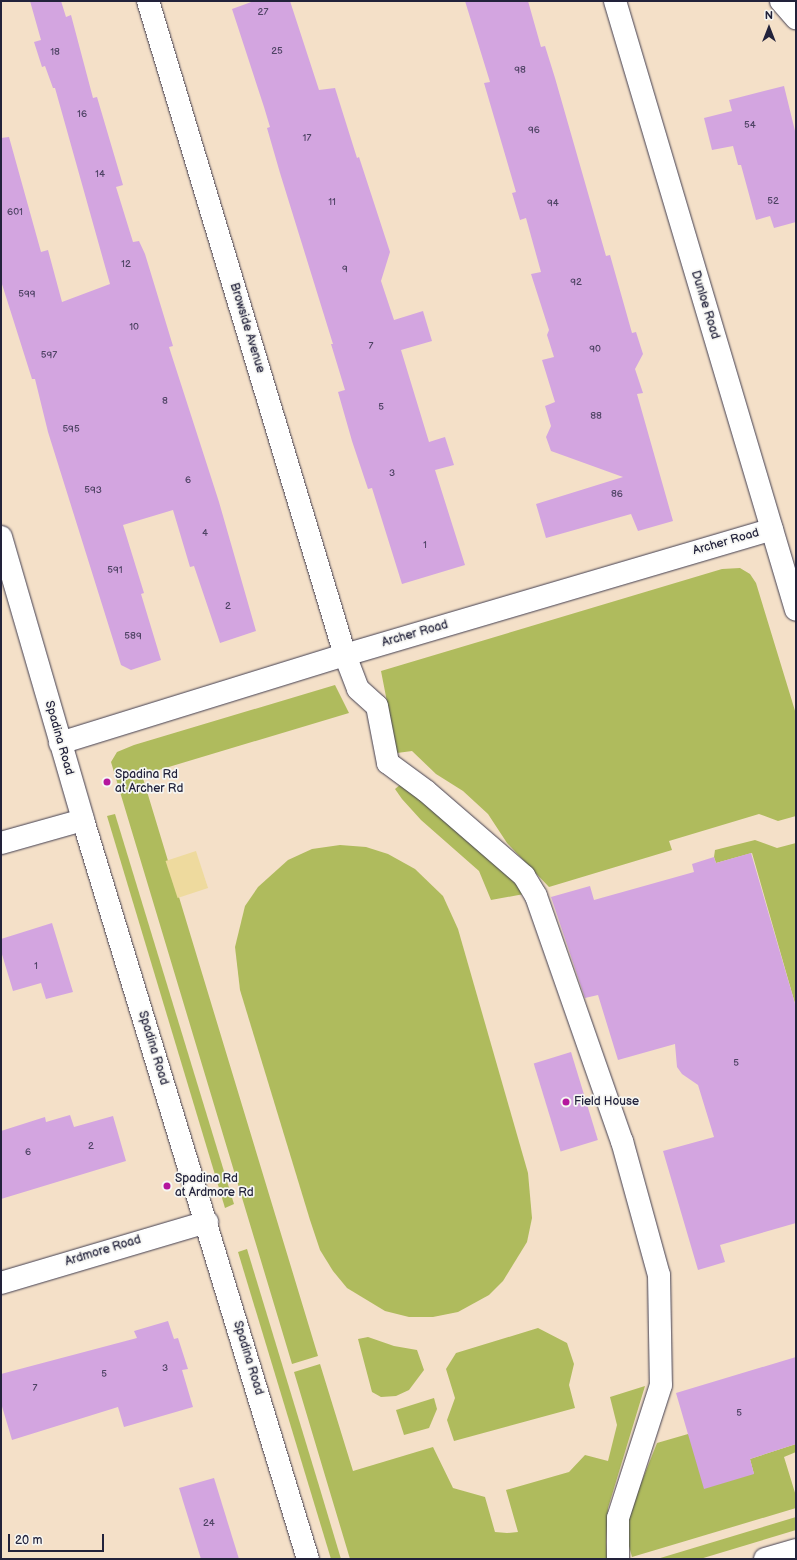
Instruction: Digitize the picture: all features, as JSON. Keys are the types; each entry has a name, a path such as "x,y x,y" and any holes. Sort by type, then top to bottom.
{"street":[{"name":"Browside Avenue","path":"148,1 345,655 358,689 377,706 388,763 506,858 524,876 536,896 622,1141 659,1275 661,1385 618,1518 618,1559"},
{"name":"Dunloe Road","path":"615,1 796,610"},
{"path":"781,1 796,18"},
{"name":"Archer Road","path":"60,743 345,655 772,529"},
{"name":"Spadina Road","path":"1,536 83,820 207,1222 308,1559"},
{"path":"1,843 83,820"},
{"name":"Ardmore Road","path":"1,1283 207,1222"},
{"path":"765,1559 796,1550"}],"green space":[{"path":"740,568 750,574 756,583 796,714 796,816 778,821 759,814 669,841 672,850 549,887 507,843 488,814 463,791 436,774 412,751 397,753 381,671 722,569"},
{"path":"335,685 349,713 142,775 318,1356 292,1364 111,762 117,752 134,745"},
{"path":"401,784 512,879 524,894 491,900 479,871 421,820 402,799 395,789"},
{"path":"115,814 234,1204 225,1208 107,816"},
{"path":"755,840 777,848 796,843 796,1007 752,853 716,863 714,857 715,850"},
{"path":"340,845 366,847 388,854 415,869 443,896 458,929 528,1173 532,1218 527,1242 503,1281 489,1295 458,1312 433,1317 409,1317 385,1311 347,1288 333,1271 320,1250 310,1220 240,990 235,947 245,906 258,887 288,860 312,849"},
{"path":"247,1249 341,1559 331,1559 238,1252"},
{"path":"538,1328 567,1343 574,1364 569,1385 575,1408 454,1441 447,1420 455,1398 446,1369 456,1353"},
{"path":"368,1337 394,1346 417,1350 424,1370 409,1390 396,1396 381,1397 372,1392 358,1339"},
{"path":"320,1364 353,1471 433,1447 453,1488 485,1497 495,1532 507,1533 518,1532 506,1490 569,1472 585,1455 608,1461 617,1425 610,1397 645,1386 608,1508 606,1542 607,1559 350,1559 294,1372"},
{"path":"434,1398 437,1409 429,1428 404,1435 396,1410"},
{"path":"688,1434 754,1474 750,1459 796,1444 796,1452 784,1457 796,1496 796,1508 632,1557 626,1535 630,1511 657,1443"},
{"path":"796,1517 796,1530 700,1559 657,1559"}],"sand":[{"path":"196,851 208,888 178,898 166,861"}],"building":[{"path":"30,1 61,1 66,17 71,15 93,98 97,97 123,185 116,187 133,242 139,241 145,254 173,346 169,347 219,502 256,631 220,643 194,566 190,567 173,510 123,525 144,593 141,594 161,660 131,670 121,665 48,432 35,379 32,379 1,281 1,138 9,137 41,252 48,250 62,302 110,284 55,88 53,88 45,66 42,67 34,42 41,40"},
{"path":"254,1 290,1 319,90 335,88 357,158 359,157 390,252 381,281 394,320 423,311 432,341 401,350 429,442 445,437 454,465 435,470 465,565 402,584 372,488 368,489 352,441 338,392 345,390 331,344 333,344 280,173 267,128 270,127 264,107 232,9"},
{"path":"465,1 528,1 541,47 545,46 555,78 606,256 610,255 632,333 636,332 643,354 635,369 643,393 637,394 673,521 638,531 631,514 546,538 536,504 623,477 551,451 546,437 551,426 545,406 555,402 542,360 554,357 547,335 549,330 531,274 541,272 526,218 520,220 512,193 516,192 484,83 490,82"},
{"path":"784,86 796,135 796,222 774,228 770,216 756,220 741,165 738,165 733,146 712,150 704,118 732,111 729,100"},
{"path":"751,853 796,1007 796,1223 720,1245 725,1262 698,1270 663,1151 714,1137 698,1085 682,1074 677,1067 675,1044 618,1060 598,995 585,998 551,897 590,886 594,900 694,872 692,864 714,857 716,863"},
{"path":"52,923 73,992 46,999 41,983 13,991 1,951 1,939"},
{"name":"Field House","path":"571,1052 598,1140 561,1151 534,1063"},
{"path":"70,1115 74,1127 113,1116 126,1161 1,1199 1,1131 45,1117 46,1122"},
{"path":"168,1321 174,1339 178,1338 188,1369 182,1370 193,1407 124,1427 118,1407 12,1440 1,1403 1,1374 137,1338 134,1331"},
{"path":"796,1357 796,1444 750,1459 754,1474 704,1489 676,1393"},
{"path":"214,1478 239,1559 201,1559 179,1488"}],"place":[{"name":"Spadina Rd at Archer Rd","path":"107,782"},
{"name":"Field House","path":"566,1102"},
{"name":"Spadina Rd at Ardmore Rd","path":"167,1186"}]}
